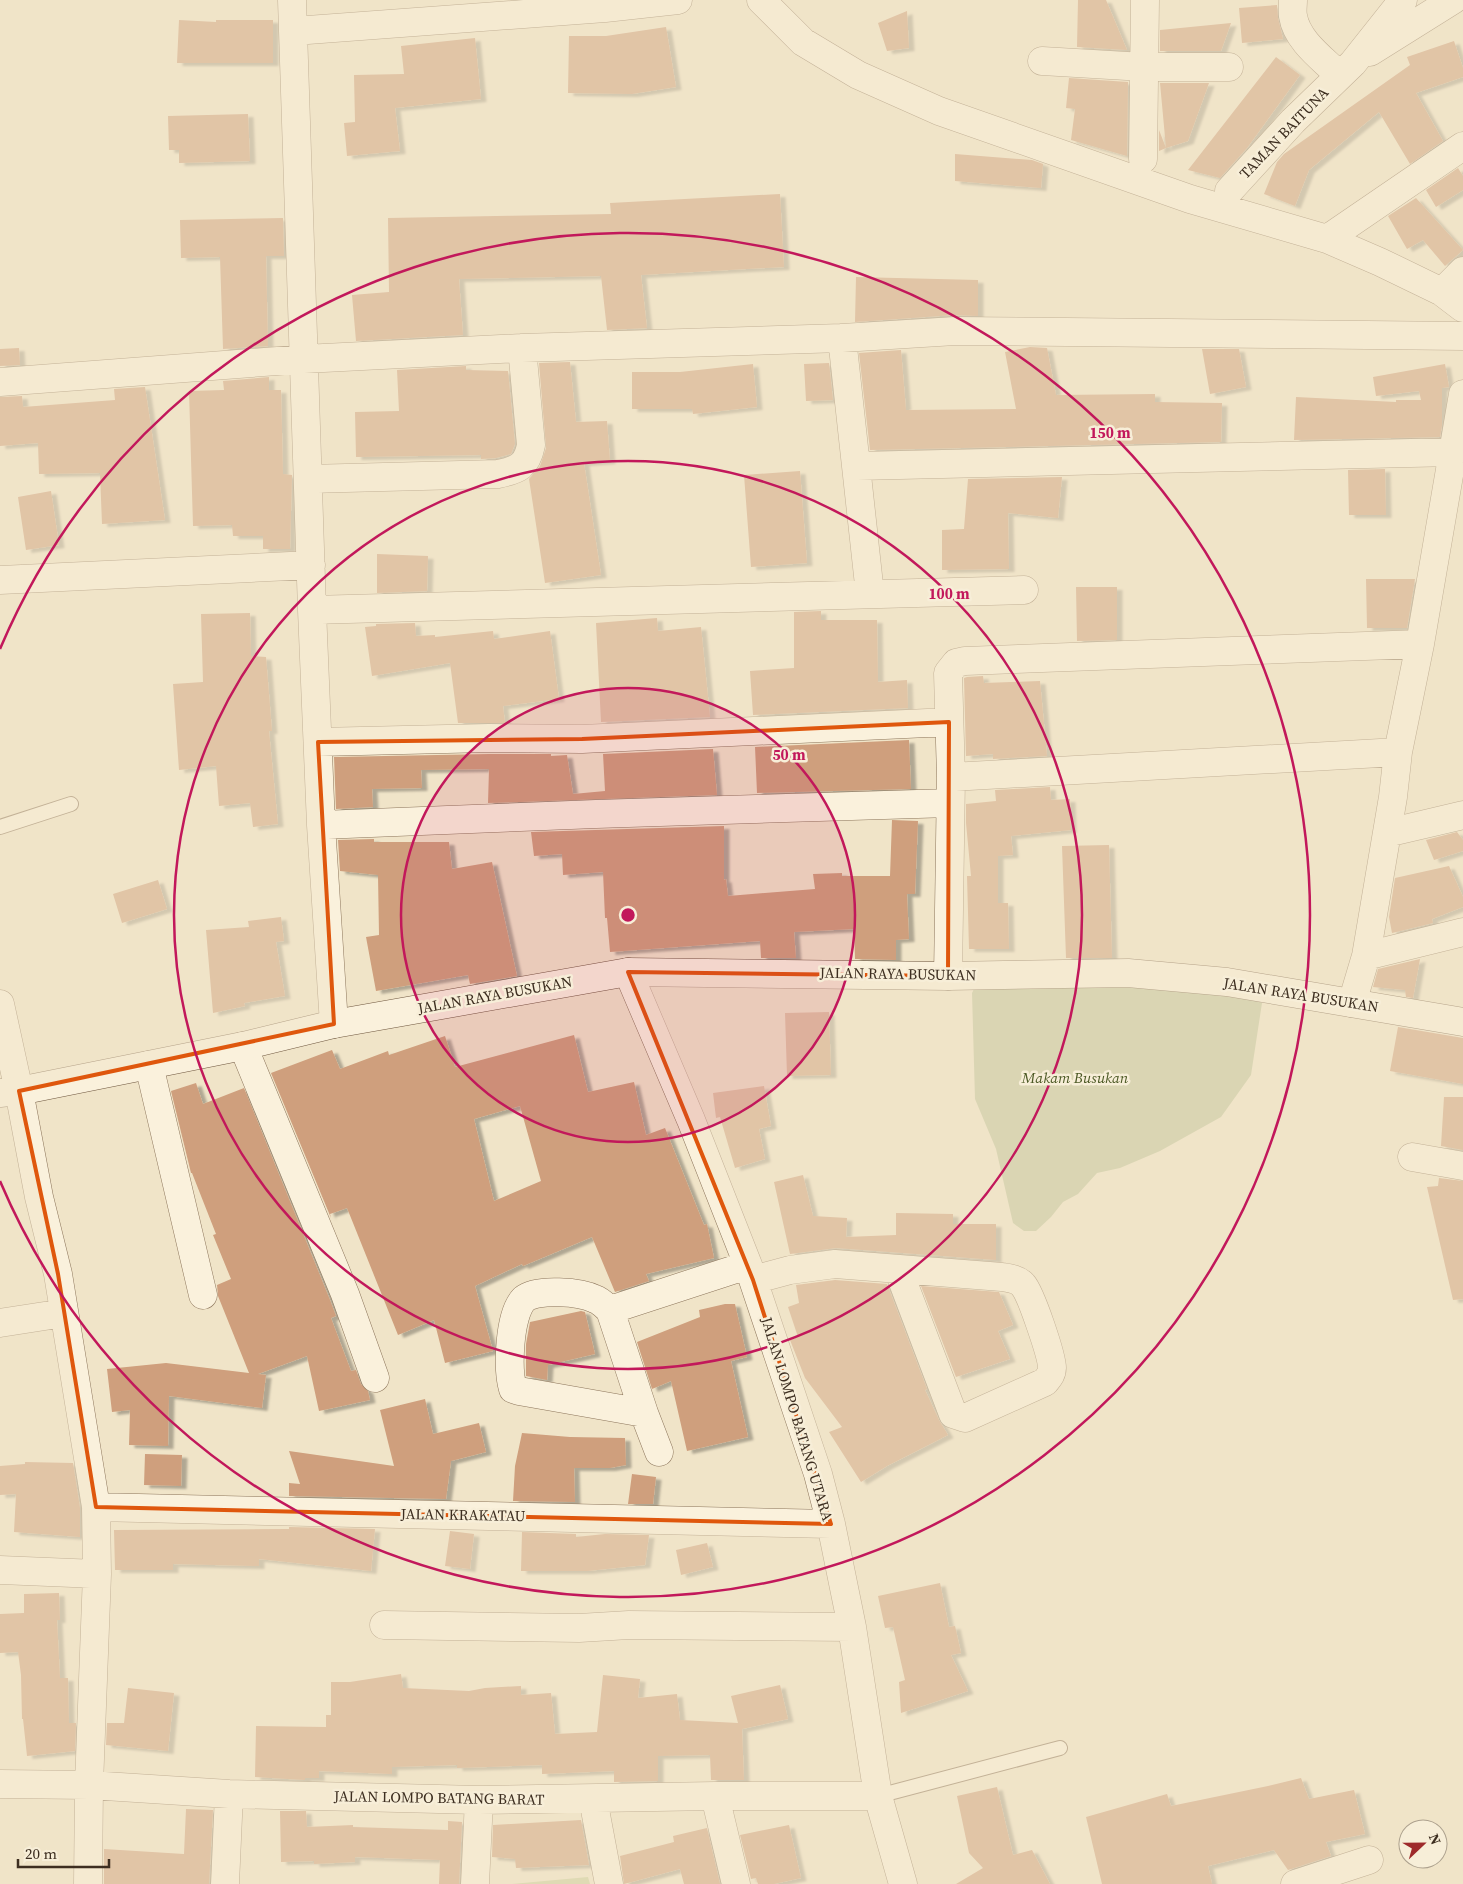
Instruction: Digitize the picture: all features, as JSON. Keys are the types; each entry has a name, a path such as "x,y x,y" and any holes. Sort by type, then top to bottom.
{"street":[{"path":"292,0 310,565 321,825 334,1024"},
{"path":"294,31 604,8 678,0"},
{"path":"761,0 803,42 828,59 858,76 939,111 1190,199 1326,239 1380,262 1453,300 1463,271"},
{"path":"1143,159 1145,0"},
{"name":"TAMAN BAITUNA","path":"1293,0 1293,16 1297,29 1306,42 1346,69"},
{"name":"TAMAN BAITUNA","path":"1229,191 1293,121 1346,69 1403,0"},
{"name":"TAMAN BAITUNA","path":"1346,69 1453,0"},
{"path":"1042,60 1144,67 1229,66"},
{"path":"1326,239 1463,146"},
{"path":"0,382 304,359 522,348 842,338 955,331 1463,336"},
{"path":"842,338 870,594"},
{"path":"308,480 498,474 512,471 522,466 529,456 531,445 522,348"},
{"path":"1352,1003 1366,956 1393,797 1398,752 1420,644 1463,394"},
{"path":"857,466 1454,452"},
{"path":"0,580 310,565"},
{"path":"312,610 1024,590"},
{"path":"948,976 950,722 948,673 956,663 965,661 1420,644"},
{"path":"318,742 489,738 582,739 950,722"},
{"path":"321,825 596,814 950,790 1398,752"},
{"path":"1387,832 1463,815"},
{"path":"1366,956 1463,932"},
{"name":"JALAN RAYA BUSUKAN","path":"10,1092 243,1046 334,1024 628,972 948,976 1128,974 1227,982 1463,1022"},
{"name":"JALAN LOMPO BATANG UTARA","path":"628,972 691,1120 750,1272 818,1474 831,1524 852,1627 878,1796 903,1884"},
{"path":"0,1004 10,1092 58,1274 96,1507 97,1574 89,1785 88,1884"},
{"path":"243,1046 345,1294 376,1378"},
{"path":"148,1065 204,1294"},
{"path":"1412,1157 1463,1166"},
{"path":"610,1310 750,1272 790,1270 834,1264 1002,1276 1013,1279 1023,1285 1029,1295 1049,1353 1052,1366 1051,1374 1045,1382 965,1418 953,1414 898,1269"},
{"path":"644,1413 519,1391 513,1388 510,1346 513,1326 524,1300 534,1294 558,1292 596,1299 610,1310 659,1452"},
{"path":"0,1323 64,1314"},
{"name":"JALAN KRAKATAU","path":"96,1507 831,1524"},
{"path":"0,1570 97,1574"},
{"path":"384,1625 579,1628 629,1624 852,1627"},
{"name":"JALAN LOMPO BATANG BARAT","path":"0,1784 89,1785 229,1794 479,1800 716,1796 878,1796"},
{"path":"225,1884 229,1794"},
{"path":"716,1796 736,1884"},
{"path":"593,1799 609,1884"},
{"path":"475,1884 479,1800"},
{"path":"1295,1884 1369,1860"}],"lane":[{"path":"0,827 71,804"},
{"path":"878,1796 1060,1748"}],"highlighted area":[{"path":"949,722 948,976 628,972 753,1280 831,1524 96,1507 58,1274 19,1091 334,1024 318,742 582,739"}],"green space":[{"name":"Makam Busukan","path":"1079,980 1237,992 1262,1003 1251,1075 1221,1117 1160,1151 1120,1168 1097,1173 1078,1194 1063,1202 1036,1231 1024,1231 1013,1223 996,1149 975,1099 972,993 976,985"},
{"path":"588,1877 590,1884 512,1884"}],"building":[{"path":"1078,0 1106,0 1127,50 1077,47"},
{"path":"1277,5 1283,39 1242,43 1239,8"},
{"path":"907,11 909,48 887,51 878,23"},
{"path":"179,20 216,22 216,20 273,20 273,63 177,63"},
{"path":"1231,23 1221,51 1160,51 1160,30"},
{"path":"666,27 676,87 632,94 568,93 569,36 606,36"},
{"path":"475,38 481,99 395,108 400,151 347,156 344,123 355,122 354,75 404,74 401,46"},
{"path":"1454,41 1463,68 1463,77 1416,93 1443,141 1410,164 1379,112 1309,170 1295,206 1264,194 1277,162 1284,154 1410,65 1407,57"},
{"path":"1276,57 1300,75 1247,148 1220,178 1188,170"},
{"path":"1069,78 1128,82 1127,156 1071,140 1075,109 1066,108"},
{"path":"1160,83 1209,83 1188,141 1166,148"},
{"path":"248,114 250,161 179,163 179,150 169,150 168,116"},
{"path":"1159,130 1166,148 1159,151"},
{"path":"955,154 1032,160 1043,164 1041,188 955,181"},
{"path":"1458,168 1463,176 1463,190 1436,207 1426,190"},
{"path":"780,194 784,267 641,275 647,328 607,330 601,276 459,279 463,335 356,341 352,295 389,292 388,218 611,214 610,203"},
{"path":"1416,198 1463,250 1445,266 1423,240 1407,249 1388,216"},
{"path":"283,218 284,256 266,256 268,346 223,349 220,257 181,258 180,220"},
{"path":"856,277 978,280 978,316 954,315 855,322"},
{"path":"1030,347 1047,348 1056,395 1155,394 1155,402 1222,403 1221,442 870,450 859,353 901,350 906,410 1016,409 1005,352"},
{"path":"19,348 20,365 0,366 0,349"},
{"path":"1202,349 1239,349 1246,387 1210,394"},
{"path":"570,362 576,422 607,421 610,461 584,463 601,575 545,583 529,479 540,466 546,448 539,363"},
{"path":"829,363 833,400 806,401 804,364"},
{"path":"753,364 757,407 693,414 692,409 632,409 632,372 680,372"},
{"path":"1445,364 1449,387 1442,388 1442,425 1440,437 1294,440 1296,397 1396,402 1396,400 1421,400 1419,391 1376,396 1373,377"},
{"path":"466,366 466,370 508,371 515,444 511,454 481,459 481,455 356,457 355,412 399,411 397,370"},
{"path":"269,377 269,390 281,390 283,474 292,475 290,549 263,549 263,536 233,536 232,525 193,526 189,391 224,390 223,381"},
{"path":"145,387 165,520 102,524 100,473 39,474 38,443 0,446 0,397 22,396 23,407 115,400 114,389"},
{"path":"1385,469 1386,515 1349,515 1348,470"},
{"path":"800,471 807,563 751,567 744,475"},
{"path":"1062,477 1058,518 1008,513 1009,569 942,570 942,530 964,529 968,479"},
{"path":"51,491 59,545 26,550 18,497"},
{"path":"377,554 428,556 427,591 377,593"},
{"path":"1366,579 1415,579 1407,628 1367,628"},
{"path":"1076,587 1117,587 1117,640 1077,641"},
{"path":"821,611 821,620 877,620 878,682 907,680 908,708 753,715 750,671 794,668 794,612"},
{"path":"250,613 251,656 266,657 272,731 269,731 278,824 253,827 250,803 219,806 216,766 179,770 173,684 203,682 201,614"},
{"path":"657,618 658,631 701,627 710,717 601,722 596,623"},
{"path":"415,623 416,636 435,635 435,637 493,631 494,639 550,631 559,699 503,706 505,723 458,723 450,663 372,676 365,627 376,626 376,624"},
{"path":"983,676 984,683 1040,681 1047,756 993,759 993,754 966,756 964,678"},
{"path":"909,740 911,789 757,793 755,747"},
{"path":"713,749 717,795 488,803 489,769 421,770 422,788 372,789 373,807 336,809 334,757 489,754 567,755 573,794 605,791 603,754"},
{"path":"1050,787 1051,800 1070,799 1071,830 1011,836 1013,855 998,856 998,903 1008,903 1009,949 969,949 967,876 971,876 966,804 996,801 995,790"},
{"path":"892,820 918,821 915,894 907,894 909,939 896,940 896,960 855,959 854,929 794,932 796,958 761,958 760,941 610,952 607,918 605,918 603,872 563,875 562,854 534,856 531,832 724,826 724,880 726,879 728,896 815,889 813,874 842,873 842,876 890,876"},
{"path":"1457,832 1463,840 1463,851 1434,860 1426,840"},
{"path":"374,839 374,842 449,842 452,869 492,862 517,976 470,984 468,975 376,991 366,937 379,935 378,875 340,871 338,840"},
{"path":"1109,845 1112,958 1066,958 1062,846"},
{"path":"1449,866 1463,897 1463,907 1432,919 1433,923 1392,933 1389,917 1395,878"},
{"path":"158,880 167,909 122,923 113,894"},
{"path":"281,917 284,941 276,942 285,996 244,1003 245,1006 213,1013 206,930 249,927 248,921"},
{"path":"1420,959 1413,998 1406,997 1405,990 1373,987 1378,969"},
{"path":"829,1012 831,1075 787,1076 785,1013"},
{"path":"1398,1027 1463,1038 1463,1084 1390,1071"},
{"path":"574,1035 588,1092 634,1082 646,1135 665,1128 704,1225 707,1224 714,1258 646,1274 649,1281 615,1292 592,1237 523,1266 522,1264 475,1286 493,1351 445,1363 434,1320 398,1335 347,1208 330,1214 331,1218 271,1073 332,1050 340,1069 388,1051 389,1055 445,1036 455,1067","holes":["520,1106 541,1181 494,1201 474,1119"]},
{"path":"196,1083 203,1104 244,1088 330,1300 336,1316 331,1318 351,1371 356,1370 361,1384 368,1391 370,1400 319,1411 307,1356 258,1374 266,1375 262,1408 169,1396 168,1446 129,1445 130,1410 112,1412 107,1369 166,1363 249,1373 218,1296 217,1285 231,1279 213,1235 216,1234 191,1173 171,1091"},
{"path":"764,1086 771,1126 759,1129 765,1159 735,1168 720,1117 716,1118 713,1093"},
{"path":"1444,1097 1463,1097 1463,1150 1441,1146"},
{"path":"803,1175 813,1216 847,1218 846,1237 896,1235 896,1213 953,1214 953,1224 996,1224 996,1260 836,1248 790,1254 774,1182"},
{"path":"1439,1178 1463,1181 1463,1299 1453,1300 1427,1187 1438,1186"},
{"path":"835,1280 887,1284 927,1389 925,1390 948,1435 887,1466 861,1482 829,1432 842,1427 805,1378 790,1340 798,1337 788,1307 799,1303 796,1285"},
{"path":"921,1286 999,1292 1013,1325 998,1331 1010,1359 956,1377"},
{"path":"725,1304 735,1304 747,1357 731,1361 748,1437 687,1451 671,1381 652,1389 637,1342 700,1317 699,1310"},
{"path":"581,1311 585,1312 595,1354 548,1365 547,1380 526,1376 526,1344 530,1322"},
{"path":"425,1399 433,1434 479,1423 486,1452 451,1461 446,1499 289,1496 289,1483 300,1484 289,1451 394,1466 380,1410"},
{"path":"522,1433 570,1437 625,1438 626,1465 610,1468 574,1468 575,1502 513,1501 515,1466"},
{"path":"145,1454 182,1455 181,1486 144,1485"},
{"path":"25,1462 73,1463 80,1508 80,1537 14,1532 16,1494 0,1495 0,1466 25,1464"},
{"path":"632,1474 656,1477 653,1504 628,1504"},
{"path":"289,1527 375,1529 371,1571 259,1559 259,1566 173,1564 173,1570 115,1570 114,1530 289,1529"},
{"path":"450,1531 474,1534 470,1569 445,1566"},
{"path":"522,1532 576,1534 576,1537 605,1534 649,1535 645,1565 587,1571 521,1571"},
{"path":"707,1543 713,1567 681,1575 676,1550"},
{"path":"940,1583 949,1627 955,1626 961,1653 951,1655 968,1691 901,1713 899,1682 905,1680 893,1627 885,1628 878,1596"},
{"path":"59,1593 60,1620 57,1620 60,1678 68,1678 69,1723 76,1723 75,1751 27,1756 22,1719 21,1675 18,1652 0,1653 0,1614 24,1613 24,1594"},
{"path":"401,1674 403,1688 469,1691 521,1686 521,1695 551,1693 555,1734 597,1732 603,1675 640,1679 638,1698 677,1694 680,1720 738,1723 731,1696 780,1685 788,1719 742,1729 744,1780 711,1780 710,1755 658,1756 658,1781 614,1782 614,1771 542,1774 542,1765 457,1768 457,1765 392,1767 392,1774 319,1771 319,1778 305,1778 305,1780 255,1777 256,1726 326,1727 326,1715 331,1715 331,1682 350,1682"},
{"path":"128,1688 174,1693 168,1751 106,1745 107,1723 124,1723"},
{"path":"1301,1778 1309,1799 1354,1790 1365,1834 1326,1842 1331,1856 1288,1870 1274,1850 1208,1866 1212,1884 1102,1884 1086,1817 1167,1794 1171,1806"},
{"path":"997,1787 1013,1855 1032,1850 1050,1884 956,1884 983,1868 969,1853 957,1796"},
{"path":"186,1809 213,1810 209,1884 104,1884 104,1849 184,1854"},
{"path":"280,1811 306,1811 307,1827 353,1825 353,1827 448,1830 448,1821 462,1822 459,1884 439,1884 440,1860 355,1857 355,1862 314,1864 314,1861 281,1862"},
{"path":"581,1820 589,1865 516,1868 515,1859 492,1857 493,1825"},
{"path":"789,1825 801,1878 774,1884 758,1884 756,1878 751,1879 740,1835"},
{"path":"707,1828 720,1884 684,1884 680,1869 624,1884 620,1856 674,1842 673,1836"}]}
